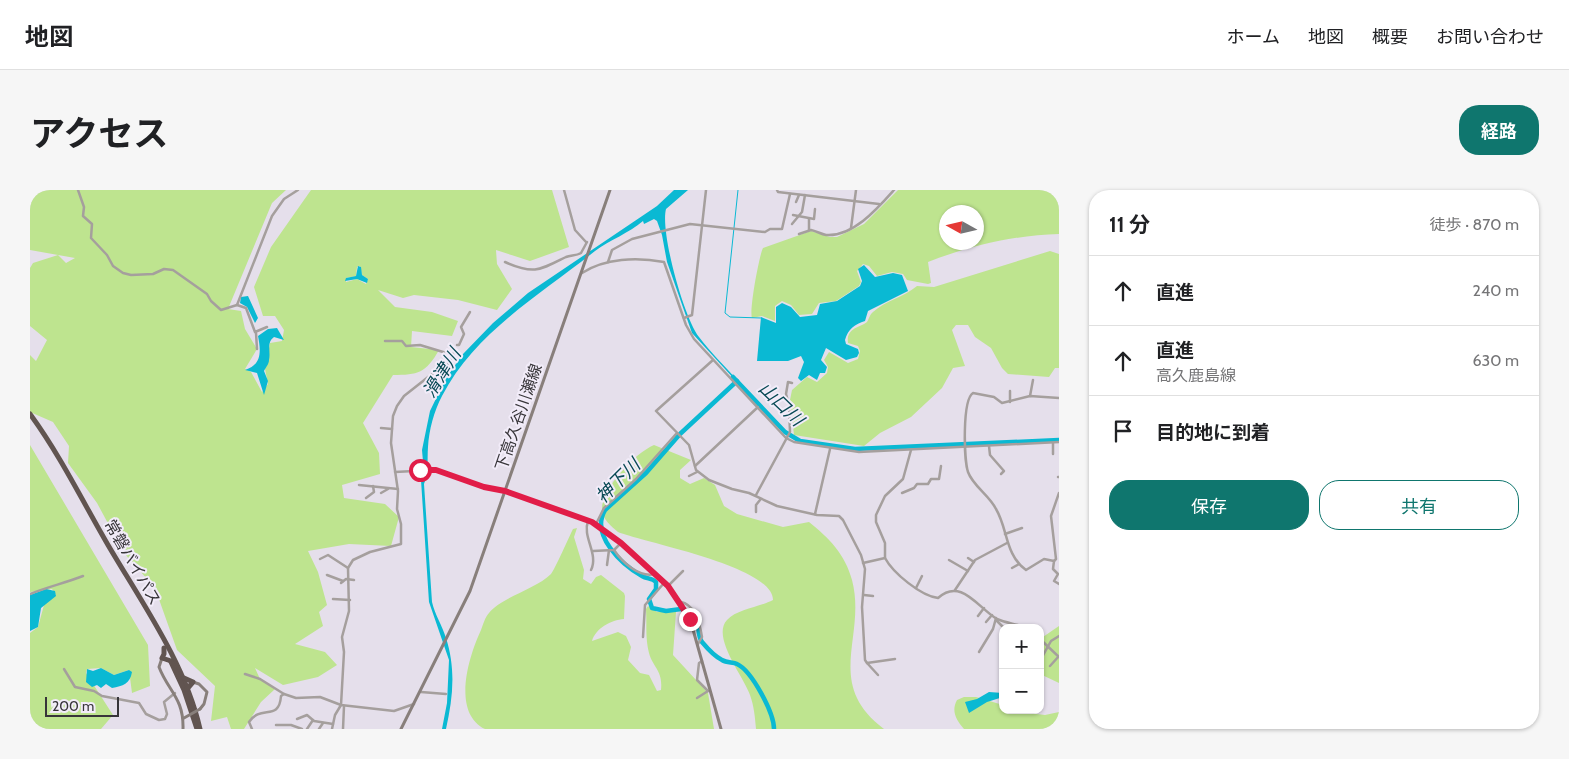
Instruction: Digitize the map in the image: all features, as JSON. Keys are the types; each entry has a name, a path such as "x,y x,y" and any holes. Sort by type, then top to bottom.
{"highway":[{"name":"常磐バイパス","path":"30,414 103,536 182,676 198,729"},
{"name":"常磐バイパス","path":"30,419 164,648 184,690 198,729"},
{"path":"164,648 162,658 171,661"},
{"path":"182,676 193,682 187,689"}],"main road":[{"name":"下高久谷川瀬線","path":"402,729 470,591 610,190"},
{"path":"505,491 598,525 621,543 668,586 682,604 700,641 702,661 720,729"},
{"path":"162,658 159,664 160,670 175,693 184,719 183,729"},
{"path":"184,719 200,709 204,704 207,692 200,684 193,682"}],"street":[{"path":"30,196 38,190"},
{"path":"78,190 84,207 83,216 92,224 91,238 107,255 113,266 129,275 153,274 164,269 173,270 205,293 221,310 237,305 247,310 256,333 257,348"},
{"path":"237,305 272,216 284,199 298,190"},
{"path":"564,190 576,230 591,244"},
{"path":"684,318 692,315 706,190"},
{"path":"777,190 778,192 790,194 879,204"},
{"path":"852,228 856,190"},
{"path":"809,230 826,235 840,233 863,223 894,190"},
{"path":"608,262 613,249 632,239 690,224 765,232 770,229 782,229 790,194"},
{"path":"796,202 799,195"},
{"path":"792,224 802,212 805,196"},
{"path":"793,215 814,219 815,209"},
{"path":"809,218 809,230"},
{"path":"799,234 809,230"},
{"path":"505,262 528,269 546,269 568,257 581,253 587,242"},
{"path":"581,274 596,264 608,262 633,259 664,262 684,318 694,339 786,438 794,442 859,452 966,445 989,446 1059,442"},
{"path":"457,344 459,345 463,335 461,327 470,312"},
{"path":"256,333 267,326"},
{"path":"343,729 344,652 342,637 349,616 348,568 353,560 370,552 401,544 401,524 397,509 398,489 391,443 394,416 400,401 437,370 448,365 454,354 422,346 410,348 405,346 402,341 385,341"},
{"path":"713,360 656,412 691,448 697,472 719,484 756,495 760,500 815,514 839,516 843,520 863,563 862,631 865,660 878,675"},
{"path":"1030,396 1033,380"},
{"path":"756,495 790,433 789,405 786,392 788,382 792,382"},
{"path":"1010,391 1010,402"},
{"path":"1056,561 1044,558 1026,570 1010,552 996,509 967,470 965,408 970,394 994,397 1002,403 1030,396 1059,398"},
{"path":"695,466 758,407"},
{"path":"381,428 392,429"},
{"path":"598,525 604,508 636,479 677,435"},
{"path":"1053,443 1053,454"},
{"path":"989,446 990,455 1004,471 1001,474"},
{"path":"815,514 830,448"},
{"path":"911,450 903,479 885,496 876,514 876,522 885,543 885,558 890,566 916,588 936,598 944,592 961,591 984,608 1000,624"},
{"path":"902,493 914,488 917,484 928,484 931,479 939,479 941,466"},
{"path":"388,470 395,472 430,470 505,491"},
{"path":"689,476 697,472"},
{"path":"359,485 398,489"},
{"path":"366,498 374,492 373,486"},
{"path":"381,492 388,489"},
{"path":"1059,492 1051,516 1056,561 1053,569 1058,574 1054,580 1059,584"},
{"path":"756,512 756,505 760,500"},
{"path":"1055,500 1059,502"},
{"path":"588,520 586,529 592,551 591,570"},
{"path":"1005,534 1022,528"},
{"path":"607,565 612,550 621,543"},
{"path":"955,590 974,562 1007,543"},
{"path":"592,551 612,550 642,574 655,574"},
{"path":"320,559 327,555 348,568"},
{"path":"863,563 885,558"},
{"path":"968,558 974,562"},
{"path":"949,560 968,571"},
{"path":"1012,568 1019,564"},
{"path":"668,586 683,571"},
{"path":"327,574 342,582 348,579 354,580"},
{"path":"30,594 45,588 66,584 83,576"},
{"path":"916,588 922,576"},
{"path":"643,637 644,608 664,583"},
{"path":"864,595 873,596"},
{"path":"333,599 350,600"},
{"path":"971,606 974,601"},
{"path":"682,604 687,604 699,620 700,641"},
{"path":"978,616 984,608"},
{"path":"986,622 992,615"},
{"path":"996,619 1013,624"},
{"path":"979,652 993,630 996,619"},
{"path":"1044,654 1049,648 1051,641 1059,636"},
{"path":"1044,643 1058,655 1050,666"},
{"path":"868,663 895,659"},
{"path":"697,698 709,691 697,680 699,663 702,661"},
{"path":"64,669 74,687 94,691 102,696 139,703 146,714 159,720 165,719 167,714 164,702 166,698 175,693"},
{"path":"245,674 260,679 284,694 296,698 320,697 343,705 394,711 414,704"},
{"path":"420,692 446,694"},
{"path":"252,729 249,723 250,719 263,711 271,712 277,709 281,704 281,696 284,694"},
{"path":"332,729 343,705"},
{"path":"298,713 301,717"},
{"path":"297,719 307,715 313,720 333,724"},
{"path":"307,729 313,720"},
{"path":"319,729 323,723"},
{"path":"276,725 302,729"}],"green space":[{"path":"30,190 286,190 272,203 228,309 241,311 245,329 257,349 245,369 251,372 262,392 268,384 265,369 270,343 282,341 284,330 275,316 263,316 254,287 271,247 311,190 552,190 569,247 530,261 496,250 497,264 512,289 497,310 458,300 414,295 403,298 378,290 395,307 432,312 458,321 452,336 412,331 411,347 439,350 430,364 421,371 393,375 363,423 379,453 380,474 342,485 344,498 385,504 399,517 391,546 349,544 308,551 318,572 327,605 319,612 323,626 295,644 325,652 337,665 318,677 283,685 255,668 260,679 275,689 261,702 244,729 231,729 227,717 211,721 215,686 177,650 155,588 124,553 97,503 68,463 69,446 53,422 30,412 30,355 36,361 47,340 30,326 30,268 33,263 58,255 66,263 75,258 30,250","holes":["360,266 362,275 368,279 366,284 357,279 346,282 346,278 356,276 357,267"]},
{"path":"898,190 1059,190 1059,234 1009,239 984,244 984,205 939,205 939,250 964,250 928,262 931,283 907,280 903,274 892,272 877,276 869,266 863,264 857,271 861,282 859,286 836,301 819,303 812,314 799,315 791,305 782,301 775,306 775,321 762,316 752,318 755,283 763,248 811,231 830,237 837,237 864,224"},
{"path":"1050,251 1059,254 1059,368 1055,368 1049,377 1008,374 1002,368 991,348 975,337 968,325 956,325 952,330 965,366 953,368 942,388 911,417 880,433 864,446 794,435 790,400 792,390 807,377 817,382 827,373 828,367 824,360 829,352 848,363 858,359 860,351 858,346 848,343 849,334 867,322 871,314 878,308 917,286 934,287"},
{"path":"30,445 148,645 150,686 132,693 129,670 114,675 101,668 87,669 86,673 113,715 101,729 30,729 30,633 38,627 44,605 56,595 52,589 30,592"},
{"path":"654,445 691,460 680,470 680,478 690,484 704,478 715,485 724,506 737,514 783,527 809,522 841,554 852,580 855,601 851,677 855,694 866,712 884,729 756,729 751,699 747,687 730,657 723,636 723,627 731,616 773,600 767,588 753,577 731,566 618,532 604,517 602,510 603,502 613,482 629,464 646,449"},
{"path":"577,528 574,537 584,570 583,579 591,584 596,577 601,575 624,593 625,596 624,619 614,621 600,629 592,641 618,632 626,636 631,647 628,660 640,673 649,675 657,691 661,690 661,678 648,647 646,609 648,606 657,612 676,612 673,655 708,693 714,729 485,729 475,721 468,710 466,683 472,654 486,617 502,602 537,584 551,574 573,529"},
{"path":"1059,626 1059,683 1044,676 1044,636"},
{"path":"964,697 976,697 999,704 999,714 1045,715 1059,712 1059,729 964,729 954,712 957,700"}],"water":[{"path":"674,190 688,190 666,209 665,220 670,255 680,294 699,337 737,380 692,333 667,262 662,235 657,221 654,219 644,224 643,221 595,251 510,316 472,353 456,373 442,396 432,421 424,484 432,602 446,638 452,672 452,695 446,729 442,729 447,703 449,660 429,602 421,480 424,473 422,450 430,411 446,378 463,354 493,323 528,293 657,206"},
{"path":"864,265 875,277 893,273 902,275 908,291 868,311 865,321 855,325 850,330 846,336 846,344 858,349 857,357 846,360 826,348 821,360 827,367 825,373 820,373 817,380 809,375 801,381 798,378 804,362 801,356 788,361 757,361 761,317 776,323 776,307 782,303 791,307 800,317 817,315 820,304 837,301 860,286 862,281 858,269"},
{"path":"358,266 361,267 362,275 368,279 367,283 357,279 345,281 346,278 356,276"},
{"path":"248,296 258,318 255,323 247,307 240,303 241,297"},
{"path":"277,328 284,340 274,337 270,342 269,361 264,371 268,381 264,395 257,373 245,370 255,365 259,357 258,336 268,329"},
{"path":"46,589 55,591 56,596 41,608 38,627 30,631 30,595"},
{"path":"101,668 114,675 129,670 132,672 128,682 123,685 112,688 106,684 101,688 97,685 92,687 86,682 87,669 93,671"},
{"path":"989,692 999,693 999,698 987,702 969,713 965,702 977,699"}],"waterway":[{"path":"738,190 725,313 730,317 761,318"},
{"name":"山口川","path":"733,377 785,432 800,441 855,449 1059,440"},
{"name":"神下川","path":"681,609 666,611 652,608 649,599 656,589 656,582 634,571 610,548 605,539 601,520 605,510 646,473 680,434 737,381"},
{"name":"神下川","path":"689,611 696,619 702,642 720,659 737,664 743,668 755,683 766,703 774,729"}],"route":[{"path":"420,470 436,470 484,487 505,491 592,522 621,543 668,586 681,602 690,619"}],"water label":[{"name":"滑津川","path":"442,373"}]}
